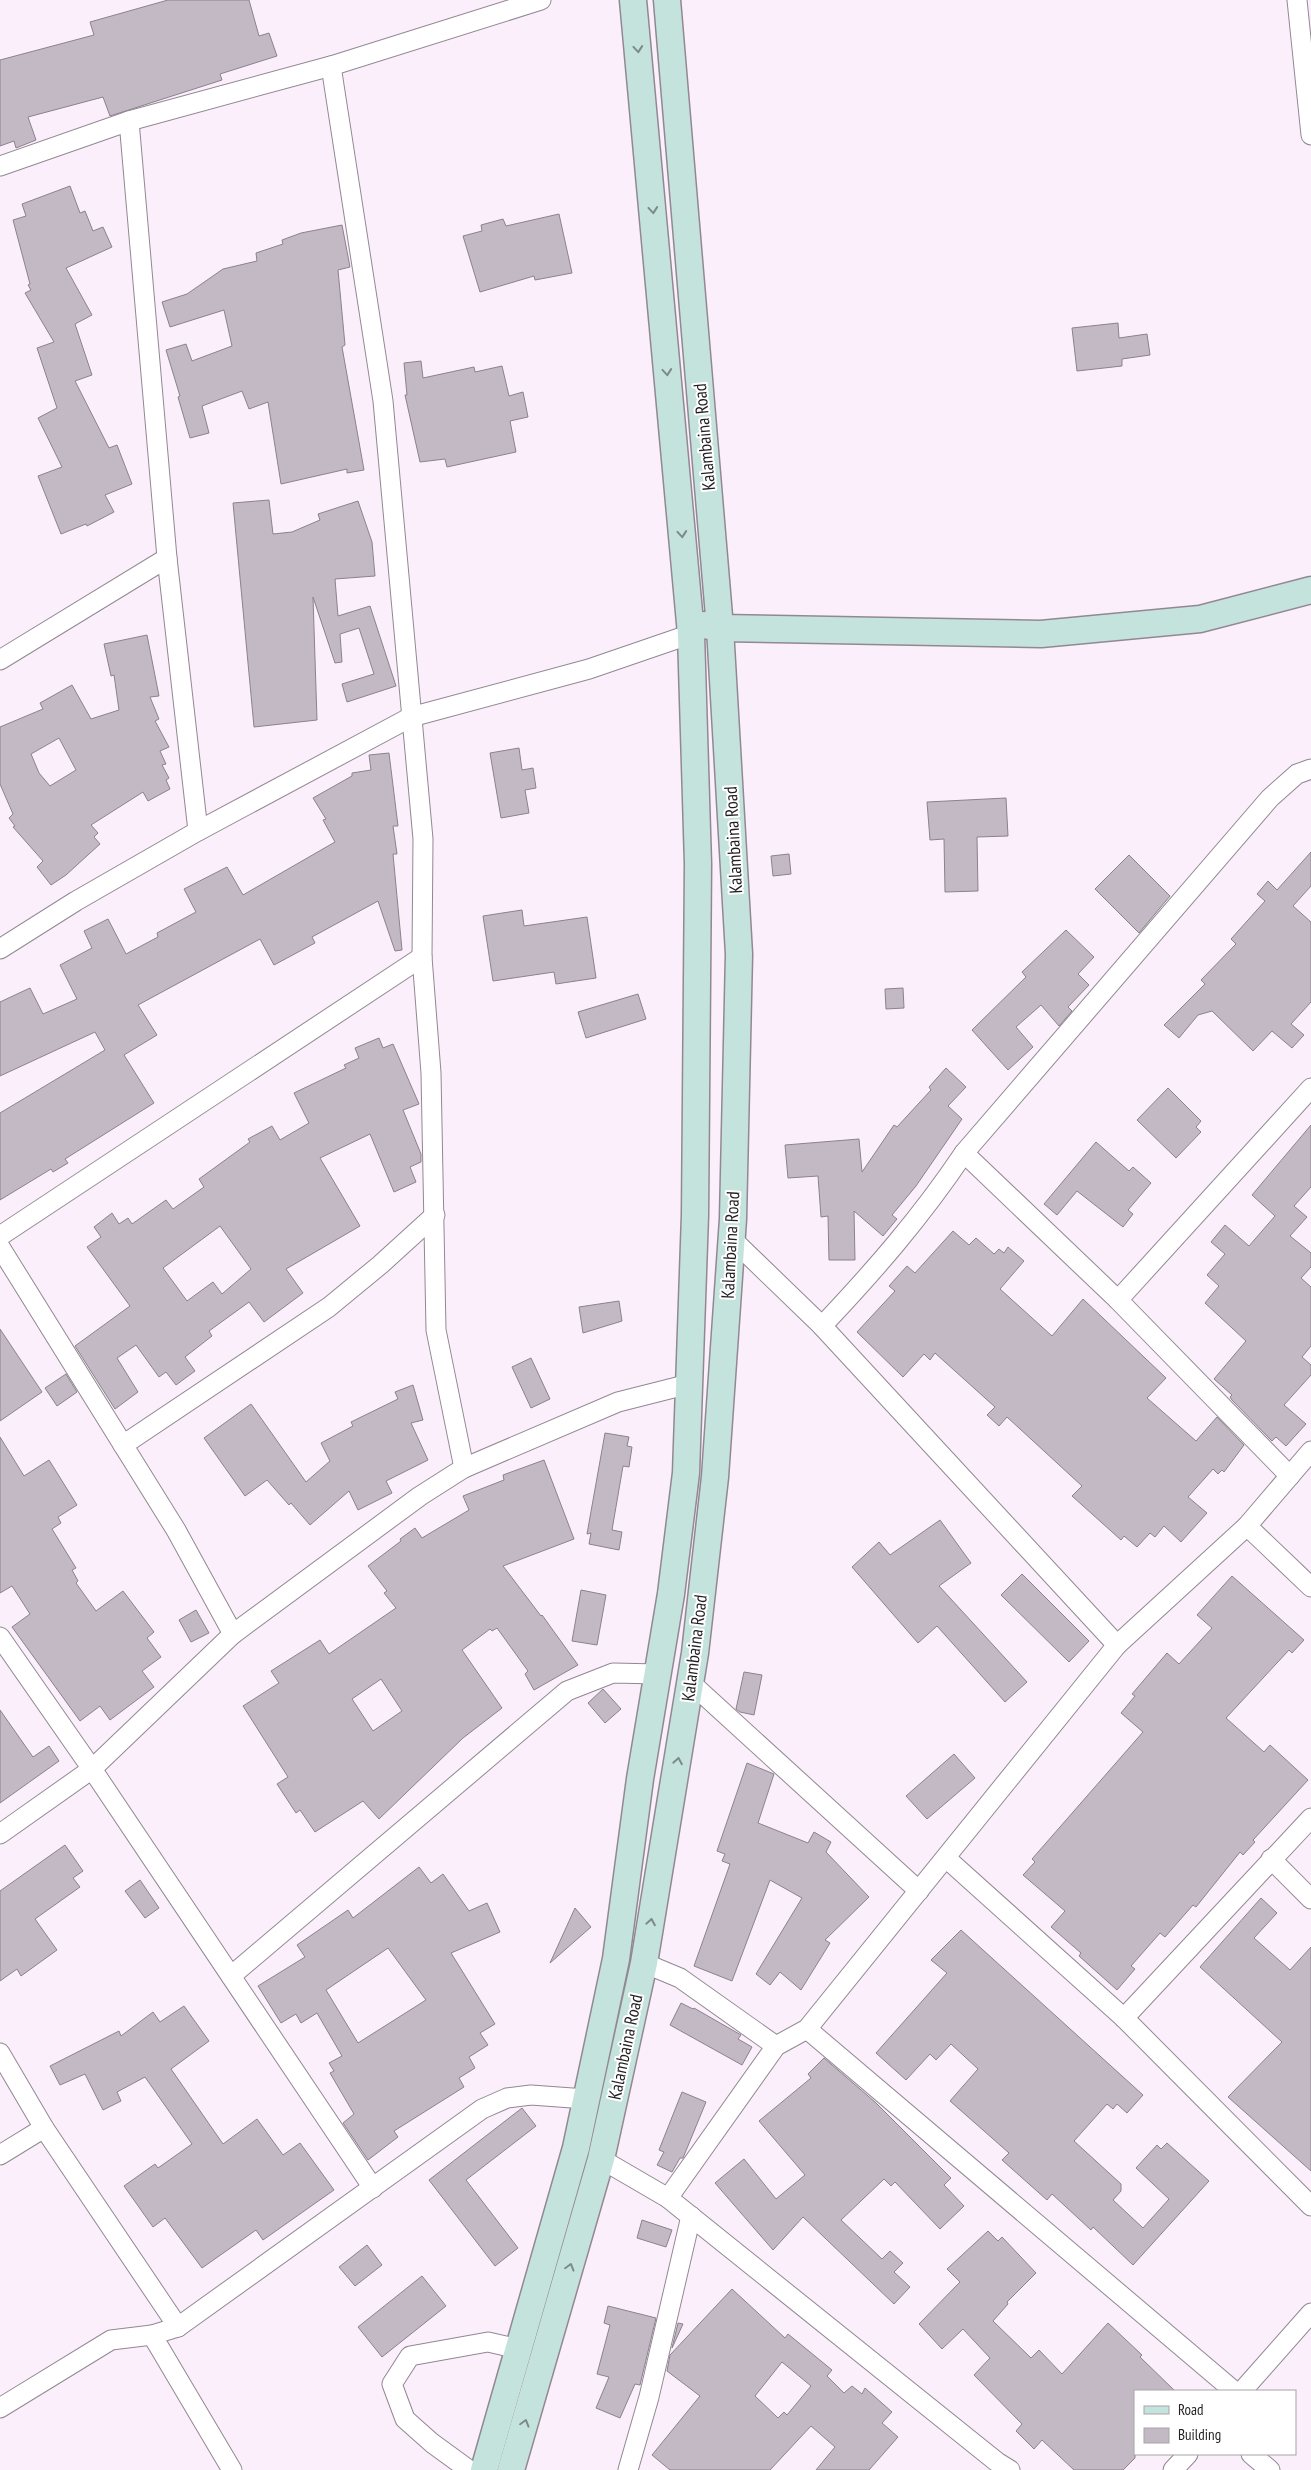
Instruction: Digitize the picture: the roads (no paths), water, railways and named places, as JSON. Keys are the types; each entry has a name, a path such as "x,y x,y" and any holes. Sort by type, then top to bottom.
{"main road":[{"name":"Kalambaina Road","path":"484,2470 576,2148 616,1959 640,1779 658,1674 686,1473 695,1214 698,864 690,628 634,0"},
{"name":"Kalambaina Road","path":"511,2470 601,2159 644,1963 691,1683 715,1477 731,1238 739,954 720,628 667,0"},
{"path":"690,628 1041,634 1200,619 1311,590"}],"street":[{"path":"0,166 129,121 331,66 541,0"},
{"path":"1297,0 1311,135"},
{"path":"331,66 383,400 423,839 422,958 432,1073 436,1330 464,1468"},
{"path":"129,121 168,558 198,831"},
{"path":"0,660 168,558"},
{"path":"0,949 76,901 198,831 411,717 589,669 690,628"},
{"path":"822,1326 886,1258 935,1196 964,1153 1270,798 1297,774 1311,769"},
{"path":"0,1236 422,958"},
{"path":"1118,1300 1311,1088"},
{"path":"964,1153 1118,1300 1290,1476"},
{"path":"123,1445 329,1307 380,1265 435,1215"},
{"path":"731,1238 822,1326 1117,1645"},
{"path":"0,1247 176,1530 233,1634"},
{"path":"0,1834 92,1769 233,1634 420,1496 464,1468 618,1402 689,1384"},
{"path":"668,2198 776,2046 807,2029 1117,1645 1247,1526 1311,1452"},
{"path":"1247,1526 1311,1587"},
{"path":"0,1637 92,1769 373,2188"},
{"path":"231,1976 567,1691 614,1673 658,1674"},
{"path":"691,1683 919,1891"},
{"path":"1124,2018 1311,1818"},
{"path":"946,1858 1124,2018 1311,2206"},
{"path":"1271,1859 1311,1899"},
{"path":"644,1963 680,1978 776,2046"},
{"path":"807,2029 1233,2390"},
{"path":"0,2053 44,2128 178,2326"},
{"path":"0,2408 111,2340 152,2335 178,2326 482,2109 507,2098 531,2095 586,2099"},
{"path":"0,2155 44,2128"},
{"path":"601,2159 668,2198 999,2467"},
{"path":"628,2470 649,2397 691,2216"},
{"path":"1243,2390 1311,2314"},
{"path":"152,2335 232,2470"},
{"path":"469,2470 432,2443 405,2419 392,2384 410,2356 488,2342 519,2349"},
{"path":"1173,2470 1187,2455"},
{"path":"1252,2455 1270,2470"}]}
